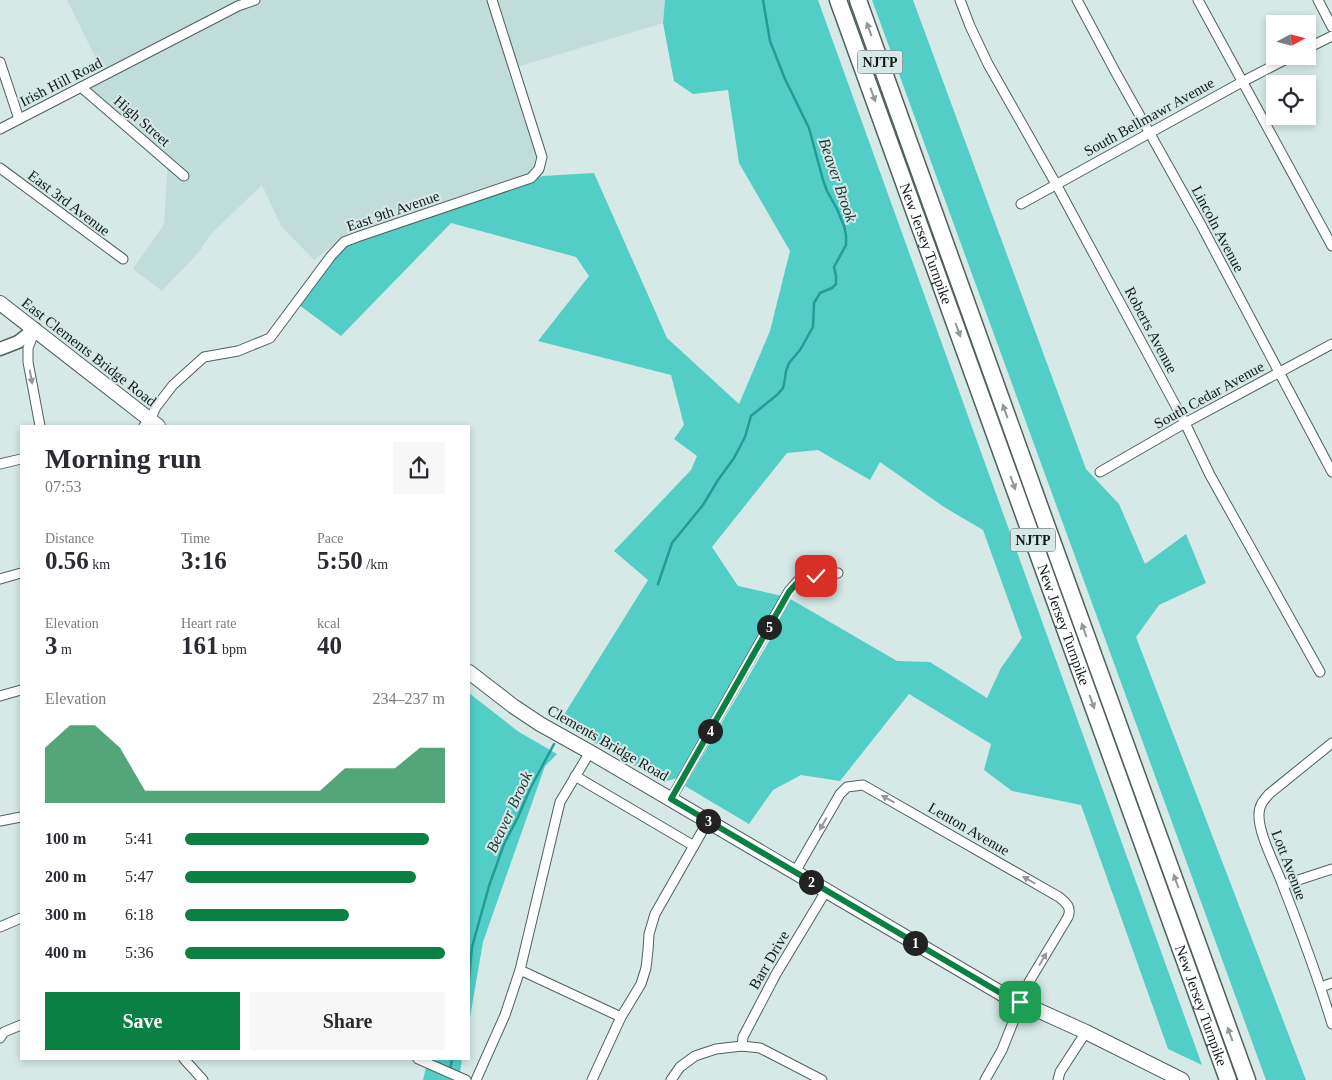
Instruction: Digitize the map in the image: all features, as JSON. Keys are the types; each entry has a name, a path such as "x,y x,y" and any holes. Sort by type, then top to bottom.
{"highway":[{"name":"New Jersey Turnpike","path":"838,0 1228,1080"},
{"name":"New Jersey Turnpike","path":"858,0 1038,505 1247,1080"}],"main road":[{"name":"East Clements Bridge Road","path":"0,302 151,424"},
{"name":"Clements Bridge Road","path":"470,673 540,724 1004,995 1086,1032 1178,1078"}],"street":[{"name":"Irish Hill Road","path":"0,129 238,6 255,0"},
{"name":"East 9th Avenue","path":"151,424 156,407 173,385 204,358 238,351 270,338 331,256 344,242 531,178 539,169 542,157 492,0"},
{"name":"Roberts Avenue","path":"960,0 988,64 1056,184 1185,423 1210,475 1320,672"},
{"name":"Lincoln Avenue","path":"1077,0 1200,224 1332,472"},
{"path":"1198,0 1332,246"},
{"path":"1318,0 1332,27"},
{"path":"1316,44 1332,36"},
{"path":"0,62 20,119"},
{"name":"South Bellmawr Avenue","path":"1021,204 1275,65"},
{"name":"High Street","path":"81,87 184,176"},
{"name":"East 3rd Avenue","path":"0,168 123,259"},
{"path":"0,349 18,342 35,330"},
{"path":"35,330 28,348 28,362 40,425"},
{"name":"South Cedar Avenue","path":"1100,472 1185,423 1332,344"},
{"path":"0,464 20,459"},
{"path":"0,579 20,573"},
{"path":"671,799 789,592 798,581 804,578 838,573"},
{"path":"0,696 20,690"},
{"name":"Lott Avenue","path":"1332,743 1269,794 1261,804 1258,812 1260,827 1321,987 1332,1024"},
{"path":"476,1080 505,1015 520,970 560,802 590,752"},
{"path":"575,776 694,846"},
{"name":"Lenton Avenue","path":"795,872 840,794 847,787 863,785 1059,897 1069,906 1070,912 1029,982 1020,1002"},
{"path":"0,821 20,817"},
{"path":"592,1080 621,1017 641,984 647,959 648,934 656,914 708,821"},
{"path":"1283,885 1332,869"},
{"name":"Barr Drive","path":"742,1046 743,1037 776,974 826,891"},
{"path":"0,927 20,918"},
{"path":"520,970 621,1017"},
{"path":"1321,987 1332,983"},
{"path":"985,1080 1002,1050 1020,1002"},
{"path":"0,1038 4,1032 20,1025"},
{"path":"1058,1080 1060,1072 1086,1032"},
{"path":"671,1080 680,1067 695,1056 716,1049 742,1046 760,1048 822,1080"},
{"path":"185,1060 203,1080"},
{"path":"420,1060 466,1080"}],"shaded area":[{"path":"67,0 665,0 663,23 507,70 529,113 543,176 356,235 354,229 314,260 281,226 262,185 211,234 199,252 162,291 133,269 164,224 168,161 79,87 103,73"},
{"path":"665,0 818,0 1202,1065 1168,1049 1081,805 1012,791 984,770 991,744 909,694 840,781 801,775 773,790 749,824 685,786 771,638 761,634 678,778 666,781 659,780 587,738 582,731 562,718 648,580 614,551 691,470 697,456 674,439 684,425 671,375 538,341 589,276 576,257 451,223 341,336 295,302 356,235 543,176 594,173 667,338 739,404 770,331 790,251 739,163 728,90 693,94 674,81 663,23","holes":["818,450 870,480 880,462 944,507 983,530 1022,638 1001,668 987,698 930,662 897,661 787,597 738,586 712,547 787,453"]},
{"path":"872,0 913,0 1086,469 1119,504 1145,564 1186,534 1206,583 1159,605 1136,637 1306,1080 1266,1080"},
{"path":"470,694 519,732 557,754 545,766 483,942 470,1017"},
{"path":"428,1060 462,1060 459,1080 423,1080"}],"waterway":[{"name":"Beaver Brook","path":"658,584 672,543 703,505 734,458 745,437 751,416 783,388 789,363 800,350 813,327 814,303 820,293 832,288 836,284 834,267 846,245 844,226 823,180 809,128 785,79 770,41 763,0"},
{"name":"Beaver Brook","path":"470,968 472,947 489,886 504,844 554,744"},
{"name":"Beaver Brook","path":"450,1070 452,1060"}],"route":[{"path":"816,576 798,581 789,592 671,799 1004,995 1020,1002"}]}
